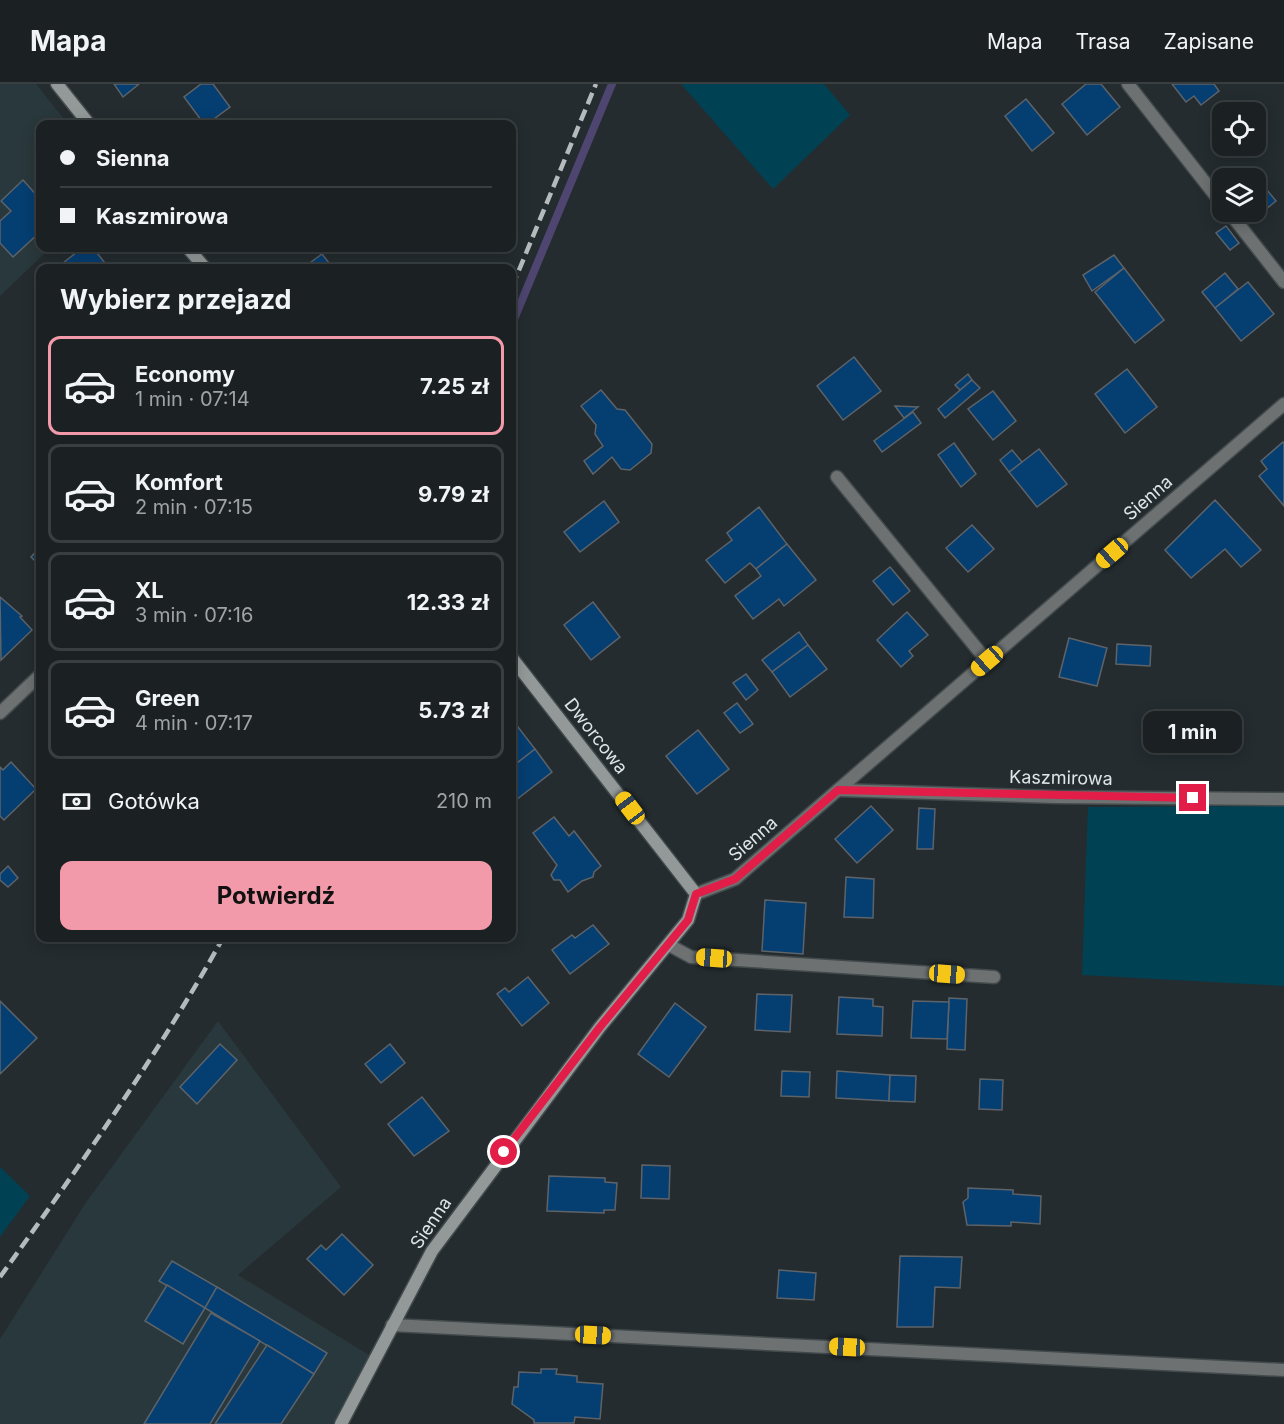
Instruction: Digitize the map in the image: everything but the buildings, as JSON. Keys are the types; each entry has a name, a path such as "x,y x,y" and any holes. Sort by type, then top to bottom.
{"street":[{"path":"57,84 86,120"},
{"path":"1128,84 1212,191"},
{"path":"1237,222 1284,282"},
{"path":"191,252 202,264"},
{"name":"Sienna","path":"341,1424 432,1251 600,1027 688,920 696,894 735,879 1284,404"},
{"path":"837,477 987,661"},
{"name":"Dworcowa","path":"516,663 696,894"},
{"path":"0,714 36,679"},
{"name":"Kaszmirowa","path":"838,790 1044,796 1284,799"},
{"path":"669,945 691,957 994,977"},
{"path":"392,1325 1284,1370"}],"shaded area":[{"path":"0,84 36,84 65,120 36,120 36,252 46,252 0,296"},
{"path":"681,84 824,84 850,115 773,189"},
{"path":"1284,806 1284,986 1082,975 1088,807"},
{"path":"218,1021 341,1187 238,1275 374,1358 341,1424 0,1424 0,1339 85,1204"},
{"path":"0,1167 30,1196 0,1237"}],"waterway":[{"path":"516,314 612,84"}],"railway":[{"path":"516,277 596,84"},
{"path":"0,1277 88,1153 144,1068 221,942"}],"route":[{"path":"504,1152 600,1027 688,920 696,894 735,879 838,790 1193,798"}]}
